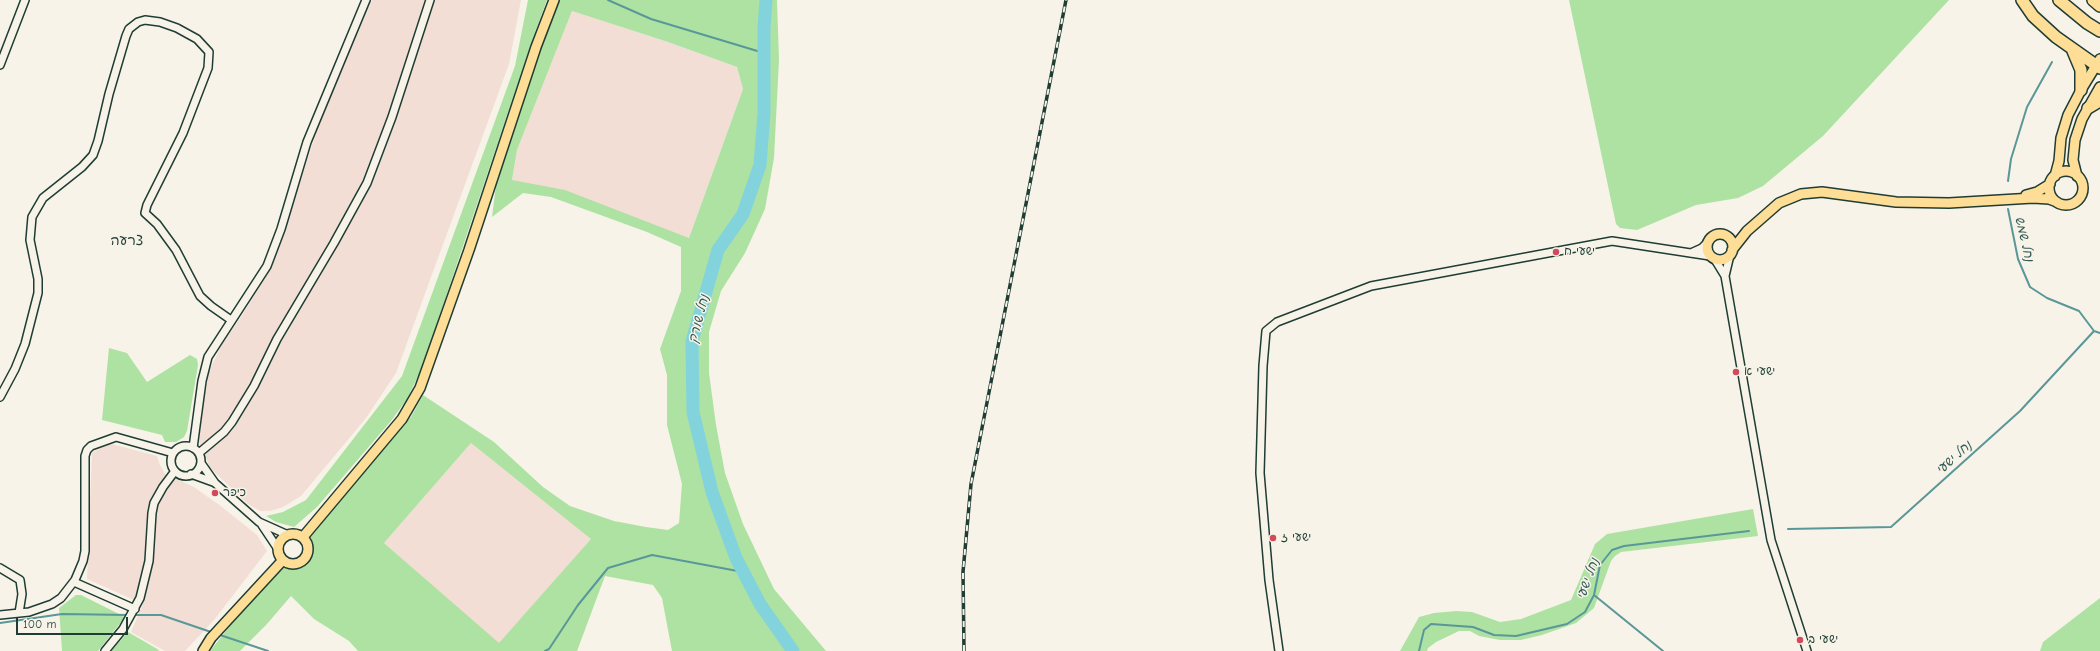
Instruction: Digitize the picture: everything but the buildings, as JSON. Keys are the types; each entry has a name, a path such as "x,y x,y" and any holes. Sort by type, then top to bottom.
{"highway":[{"path":"2022,0 2033,16 2073,50 2099,64"},
{"path":"2060,0 2087,23 2100,31"},
{"path":"2073,50 2081,70 2081,90"},
{"path":"2088,108 2100,101"}],"main road":[{"path":"303,537 402,419 420,388 469,250 536,47 554,0"},
{"path":"2057,202 2050,192 2064,127 2081,90 2099,64"},
{"path":"1747,231 1736,235 1716,235 1709,241 1707,249 1712,257 1721,260 1731,253 1747,231 1779,203 1790,197 1807,193 1822,192 1869,199 1949,203 2015,198 2042,198 2066,205 2078,200 2082,188 2077,176 2074,160 2075,140 2088,108 2100,87"},
{"path":"2015,198 2037,192 2052,180 2066,172 2077,176"},
{"path":"1725,236 1731,241 1731,253"},
{"path":"295,534 303,537 309,550 306,559 292,565 283,560 278,549 282,538 295,534"},
{"path":"203,651 211,638 283,560"}],"street":[{"path":"0,65 25,0"},
{"path":"278,549 260,522 215,483 201,463 196,450 204,366 214,345 267,266 281,229 307,142 366,0"},
{"path":"196,450 224,432 232,422 254,386 277,339 334,243 367,183 392,117 430,0"},
{"path":"0,398 15,370 25,344 38,294 38,279 30,240 32,217 44,198 82,167 92,155 98,141 109,94 126,36 129,29 138,22 145,20 160,22 177,28 197,39 209,52 208,68 183,133 147,204 145,213 157,224 176,250 200,296 232,320"},
{"path":"1278,651 1269,580 1260,473 1266,331 1277,322 1371,286 1612,241 1712,257 1725,276"},
{"path":"1691,254 1702,248 1709,241"},
{"path":"1731,253 1725,276 1768,526 1778,564 1807,651"},
{"path":"0,615 41,609 61,598 74,582 83,561 85,551 86,450 99,442 116,437 173,453 185,446 196,450"},
{"path":"173,453 172,460 176,471 182,475 191,474 197,471 201,463"},
{"path":"106,651 123,629 135,609 146,577 154,503 161,490 176,471"},
{"path":"191,474 215,483"},
{"path":"260,522 288,535"},
{"path":"0,568 20,580 22,594 19,613"},
{"path":"74,582 135,609"}],"shaded area":[{"path":"372,0 521,0 509,64 396,373 366,418 301,496 283,507 270,511 260,511 248,504 210,468 199,442 203,405 209,372 221,346 243,314 268,272 279,247 319,124"},
{"path":"572,11 668,42 737,67 743,89 689,238 632,218 512,180 517,150"},
{"path":"108,443 157,456 165,474 194,487 222,507 257,535 267,551 214,620 185,651 165,651 131,632 143,604 87,579 92,453"},
{"path":"471,443 592,539 499,644 384,543"}],"green space":[{"path":"528,0 547,0 422,368 407,399 391,421 317,507 294,527 276,522 266,516 283,512 306,500 402,376 515,66"},
{"path":"559,0 777,0 779,60 774,158 765,209 745,253 721,291 709,332 709,373 716,425 725,473 743,524 774,589 826,651 672,651 662,598 653,585 605,576 577,651 358,651 349,641 314,619 291,596 267,624 240,651 210,651 270,576 288,563 300,561 313,530 378,453 411,417 423,395 494,442 543,487 570,506 614,521 646,527 668,530 679,523 682,484 667,425 667,375 660,349 681,291 681,247 647,232 551,197 523,193 492,217 498,170 541,40","holes":["572,11 668,42 737,67 743,89 689,238 565,190 512,180 517,150","471,443 591,539 499,643 384,543"]},
{"path":"1569,0 1949,0 1823,136 1763,186 1738,198 1696,205 1637,230 1620,228 1616,224"},
{"path":"109,348 127,353 147,382 190,355 197,359 198,365 187,431 184,437 176,442 165,442 162,435 102,420"},
{"path":"1753,509 1758,536 1621,552 1611,561 1594,608 1576,623 1542,635 1521,640 1500,640 1479,636 1470,631 1459,631 1436,642 1428,648 1427,651 1400,651 1419,617 1434,613 1456,611 1472,612 1500,622 1521,619 1571,600 1595,544 1607,534"},
{"path":"76,595 81,595 125,617 98,651 62,651 59,608"},
{"path":"2100,598 2100,651 2040,651 2043,642"},
{"path":"128,632 159,650 111,651"}],"waterway":[{"path":"608,0 651,19 764,53"},
{"name":"נחל שורק","path":"766,0 764,28 764,113 760,165 743,214 718,250 692,341 693,412 712,492 736,558 760,604 793,651"},
{"name":"נחל שמש","path":"2008,181 2011,159 2027,107 2052,62"},
{"name":"נחל שמש","path":"2008,209 2018,259 2030,287 2047,298 2079,311 2094,331"},
{"name":"נחל ישעי","path":"1788,529 1891,527 2020,411 2094,331 2100,333"},
{"name":"נחל ישעי","path":"1419,651 1424,630 1431,624 1473,627 1494,635 1516,636 1567,624 1585,612 1594,595 1600,565 1612,550 1624,546 1749,531"},
{"path":"545,651 549,649 578,605 608,568 652,555 743,572"},
{"path":"1594,595 1663,651"},
{"path":"0,623 62,614 128,615"},
{"path":"133,615 161,615 211,632"},
{"path":"217,634 268,651"}],"railway":[{"path":"964,651 963,572 971,484 1066,0"}],"place":[{"name":"ישעי ח","path":"1556,252"},
{"name":"ישעי א","path":"1736,372"},
{"name":"כיכר","path":"215,493"},
{"name":"ישעי ז","path":"1273,538"},
{"name":"ישעי ב","path":"1800,640"}],"district":[{"name":"צרעה","path":"127,241"}]}
